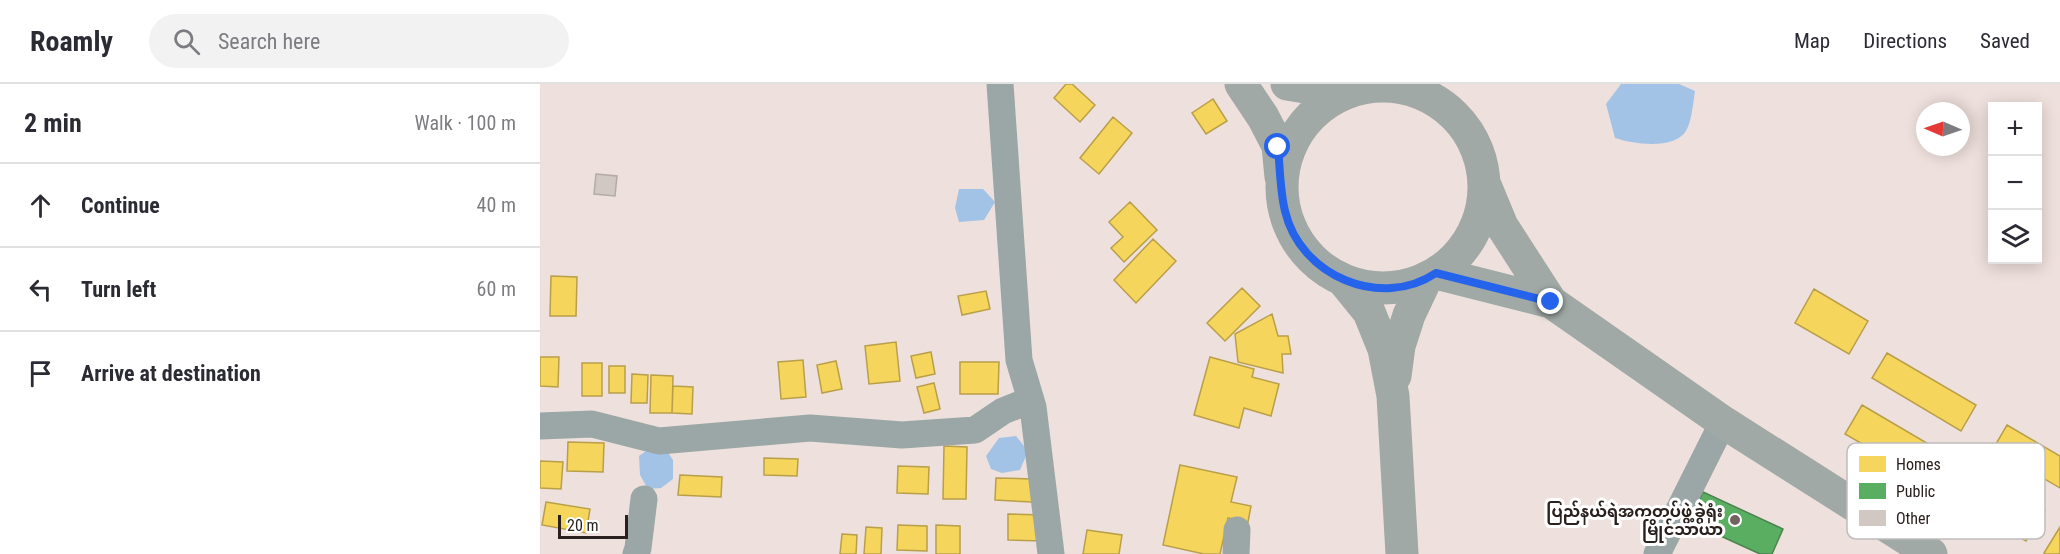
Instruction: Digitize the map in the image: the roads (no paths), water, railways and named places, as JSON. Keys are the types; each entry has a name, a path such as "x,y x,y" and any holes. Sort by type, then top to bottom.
{"main road":[{"path":"1241,84 1263,117 1278,147 1285,212 1297,241 1317,264 1343,280 1370,288 1399,288 1431,276 1450,264 1468,243 1480,216 1485,185"},
{"path":"1287,84 1317,89 1399,86 1435,99 1463,124 1475,144 1485,185 1502,226 1551,302 1723,422 1847,500"},
{"path":"1454,84 1463,124"},
{"path":"1282,181 1288,151 1303,124 1325,103 1359,87"},
{"path":"1431,276 1551,302"},
{"path":"1393,396 1399,346 1409,315 1431,276"},
{"path":"1343,280 1369,312 1384,349 1393,396 1402,554"},
{"path":"1908,539 1932,554"}],"street":[{"path":"1000,84 1019,360 1031,400 1051,554"},
{"path":"540,426 592,424 659,441 810,428 902,435 975,430 1003,411 1031,400"},
{"path":"1657,554 1723,422"},
{"path":"636,554 644,500"}],"water":[{"path":"1621,84 1679,84 1695,91 1687,129 1674,141 1664,143 1643,144 1615,138 1606,104"},
{"path":"959,189 983,189 995,202 984,220 959,222 955,208"},
{"path":"1016,436 1028,451 1020,470 1002,473 991,469 986,456 999,438"},
{"path":"663,445 673,460 673,479 661,488 648,489 640,475 639,456 649,449"}],"place":[{"name":"ပြည်နယ်ရဲအကူတပ်ဖွဲ့ခွဲရုံး မြိုင်သာယာ","path":"1735,520"}]}
